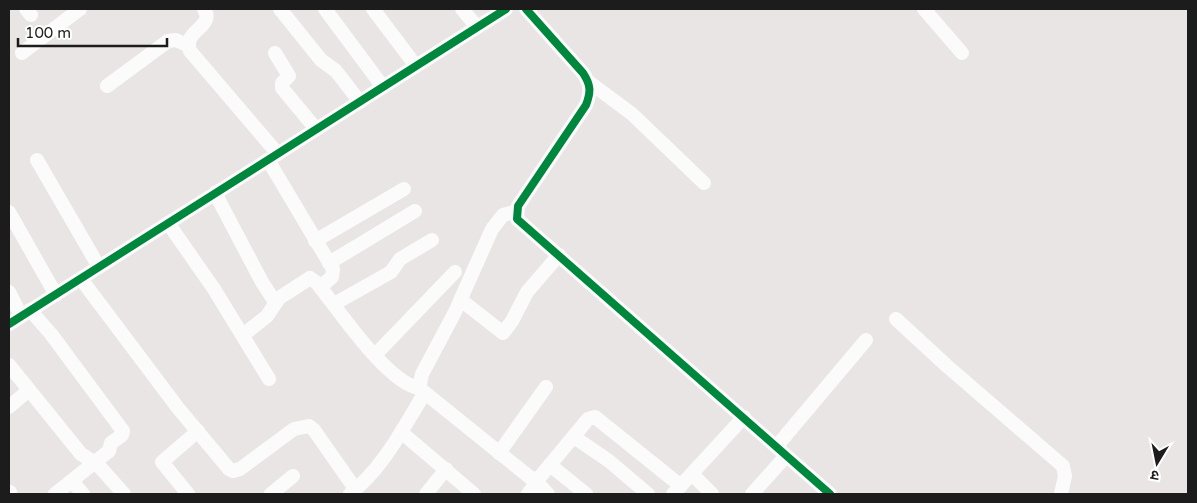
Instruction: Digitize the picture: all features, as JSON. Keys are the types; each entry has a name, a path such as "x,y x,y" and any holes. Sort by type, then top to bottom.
{"street":[{"path":"22,53 80,9"},
{"path":"189,46 190,37 207,20 208,16 204,9"},
{"path":"280,9 321,60 336,71 360,102"},
{"path":"325,9 384,87"},
{"path":"373,9 416,66"},
{"path":"462,9 477,27"},
{"path":"9,324 506,9"},
{"path":"526,9 589,82 632,114 704,183"},
{"path":"924,9 962,53"},
{"path":"107,86 168,40 176,40 189,46 273,157 315,242 334,272 332,277 320,287"},
{"path":"275,53 289,76 282,83 282,88 316,128"},
{"path":"589,82 590,90 586,105 517,211 517,219 830,494"},
{"path":"36,160 99,267"},
{"path":"315,242 404,189"},
{"path":"215,194 262,282 275,302"},
{"path":"330,263 415,211"},
{"path":"81,279 198,431 232,472 240,469 294,429 309,426 314,430 353,492 378,466 401,432 422,391 422,374 461,300 498,219 507,212 517,211"},
{"path":"9,212 56,295"},
{"path":"168,223 243,335 269,379"},
{"path":"334,304 391,272 400,259 432,240"},
{"path":"461,300 503,333 512,321 527,292 559,255"},
{"path":"375,355 455,272"},
{"path":"243,335 268,316 275,302 306,280 314,280 375,355 402,381 422,391 536,481 548,494"},
{"path":"9,292 26,313 51,334 123,431 122,435 112,442 109,451 55,494"},
{"path":"896,319 954,372 1064,466 1065,476 1061,494"},
{"path":"752,494 781,452 866,340"},
{"path":"9,365 81,454 94,462 124,494"},
{"path":"499,453 546,387"},
{"path":"9,407 29,390"},
{"path":"528,494 536,481 588,419 595,417 677,490 744,417"},
{"path":"188,494 162,462 198,431"},
{"path":"401,432 474,494"},
{"path":"574,437 609,461 648,494"},
{"path":"550,465 586,494"},
{"path":"426,494 446,469"},
{"path":"692,474 712,494"},
{"path":"271,494 293,476"},
{"path":"72,481 83,494"}],"cycle path":[{"path":"9,324 506,9"},
{"path":"526,9 583,73 588,81 589,96 586,105 518,206 517,219 830,494"}]}
